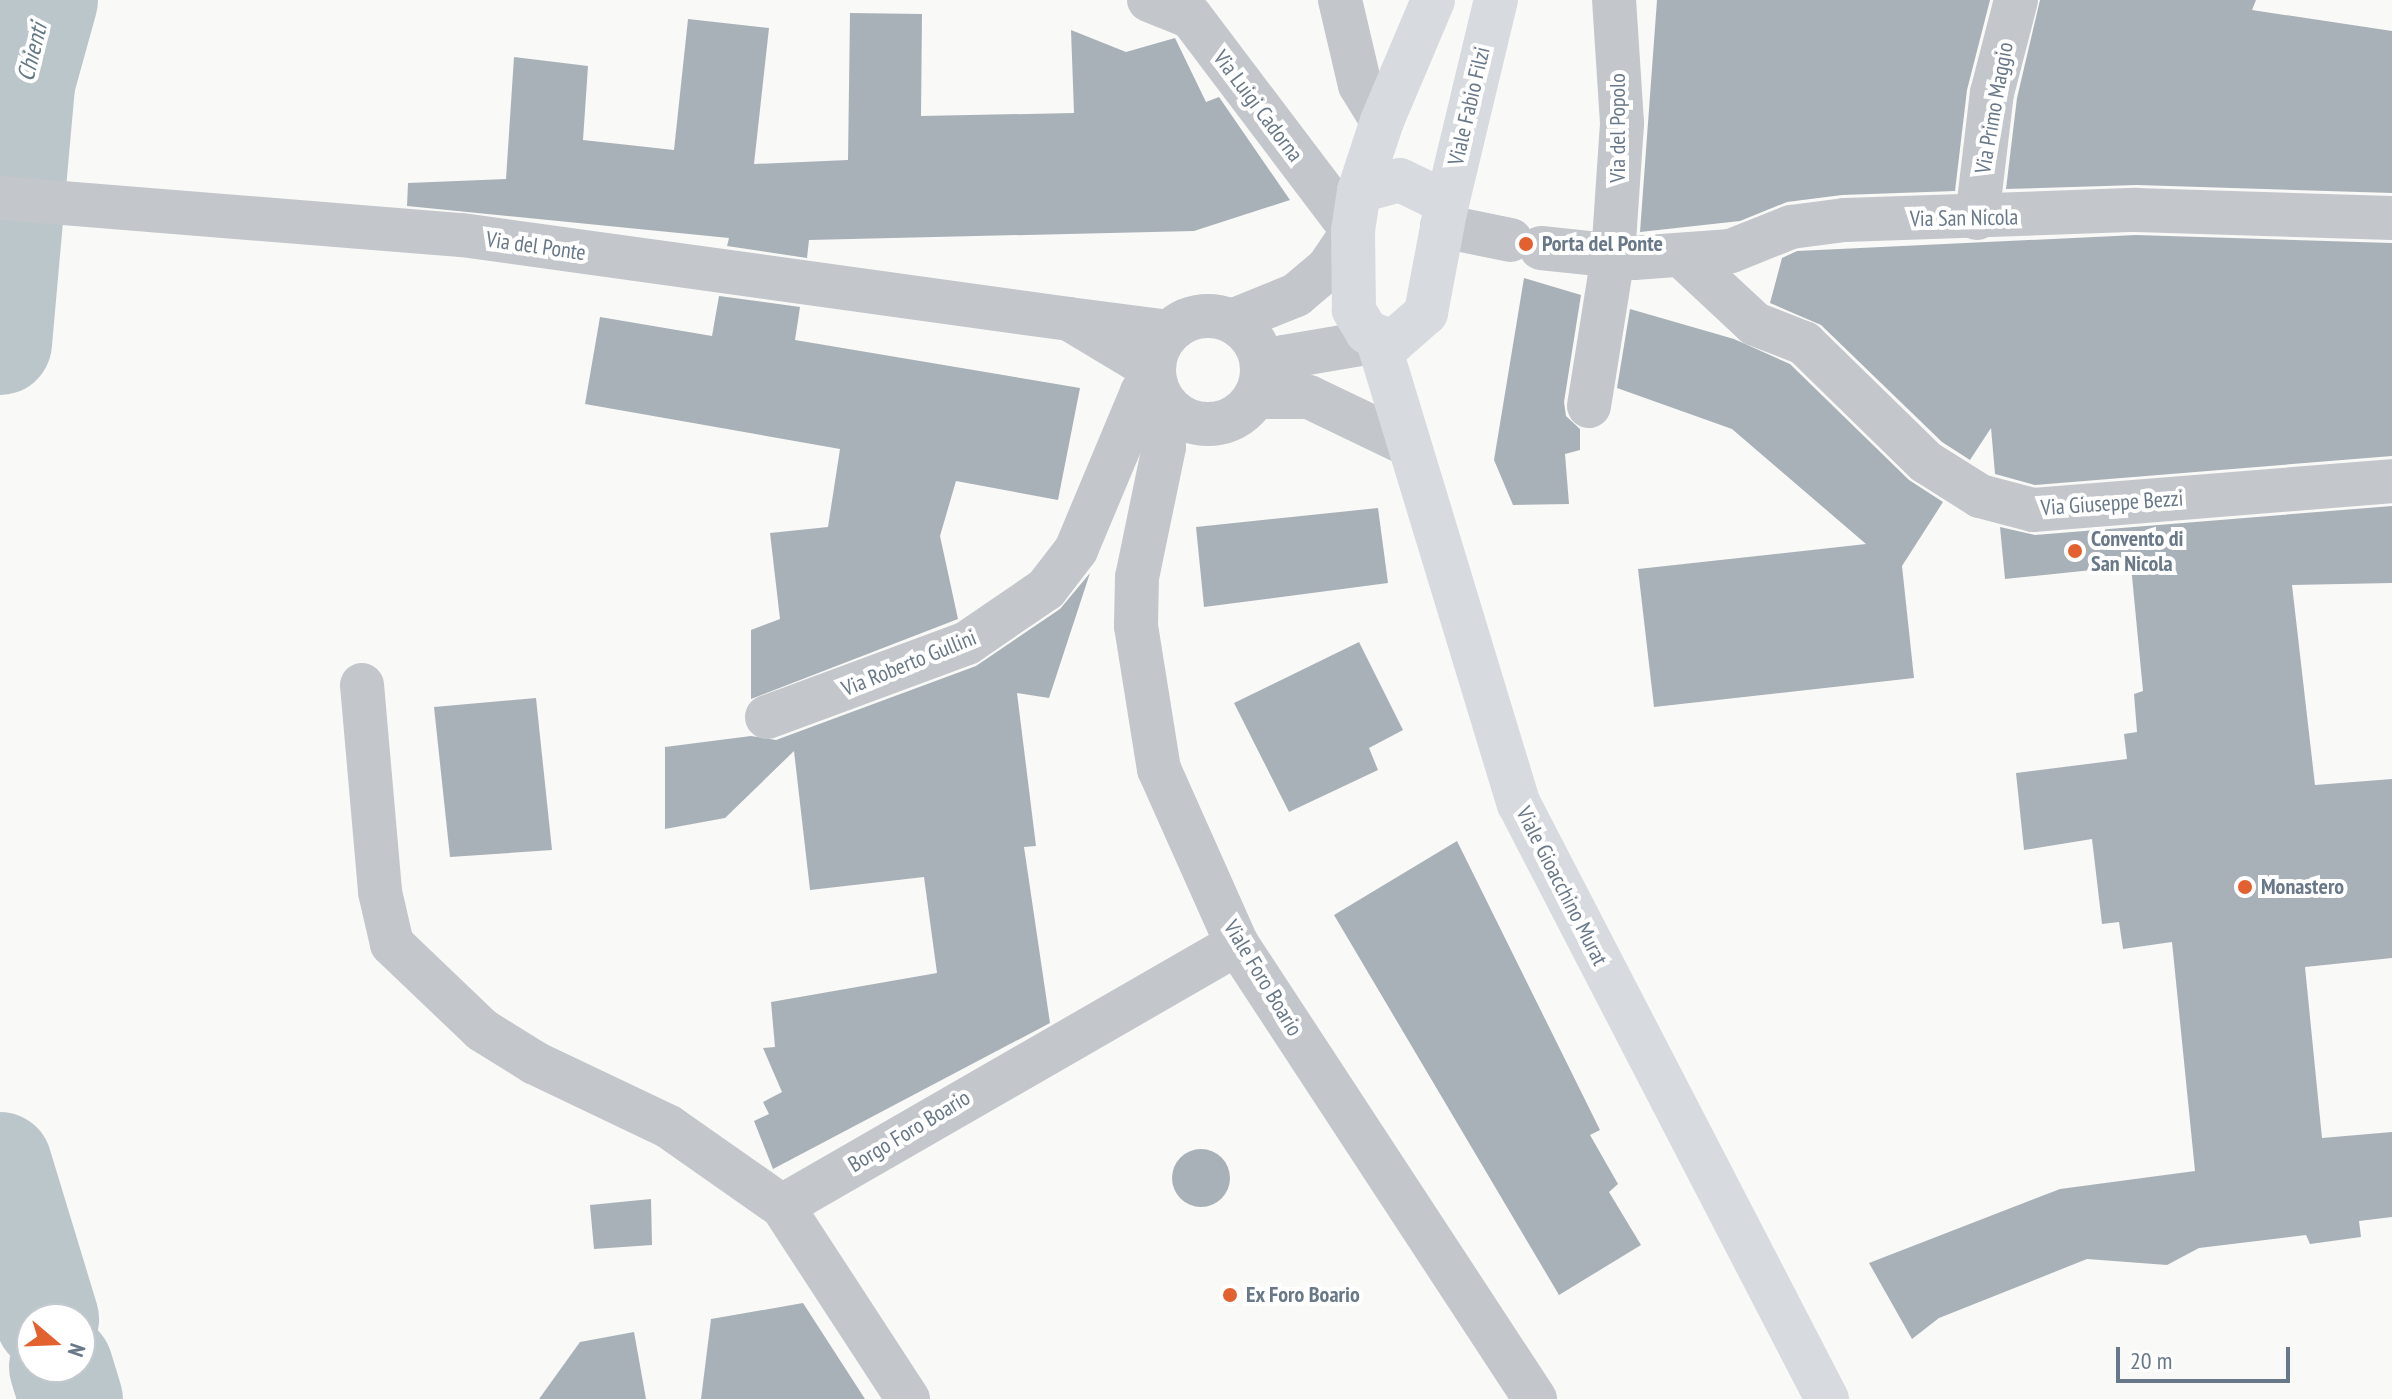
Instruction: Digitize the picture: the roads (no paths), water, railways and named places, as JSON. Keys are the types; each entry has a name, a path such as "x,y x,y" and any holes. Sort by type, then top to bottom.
{"main road":[{"path":"1378,341 1354,310 1356,211 1382,121 1433,0"},
{"name":"Viale Fabio Filzi","path":"1378,341 1401,339 1426,313 1443,219 1496,0"},
{"path":"1356,211 1400,180 1437,198 1443,219"},
{"name":"Viale Gioacchino Murat","path":"1378,341 1519,804 1827,1399"}],"street":[{"name":"Via Luigi Cadorna","path":"1149,0 1191,17 1356,211"},
{"path":"1340,0 1360,85 1382,121"},
{"name":"Via del Popolo","path":"1589,406 1613,256 1622,123 1614,0"},
{"name":"Via Primo Maggio","path":"1977,218 1992,93 2016,0"},
{"name":"Via del Ponte","path":"0,198 462,235 1069,319 1160,371"},
{"name":"Via San Nicola","path":"1443,219 1526,244 1613,256 1731,251 1791,227 2136,210 2392,218"},
{"path":"1356,211 1328,268 1296,295 1232,321 1198,317 1160,371 1184,419 1214,424 1245,411 1259,383 1284,357 1378,341"},
{"name":"Via Giuseppe Bezzi","path":"1681,255 1755,324 1804,343 1926,462 1980,496 2033,510 2392,481"},
{"path":"1232,321 1253,341 1259,383"},
{"name":"Viale Foro Boario","path":"1160,371 1164,447 1136,613 1147,724 1182,825 1237,944 1535,1399"},
{"name":"Via Roberto Gullini","path":"767,717 967,643 1046,589 1076,550 1142,392 1160,371"},
{"path":"1259,383 1309,397 1407,444"},
{"name":"Viale Foro Boario","path":"1154,506 1183,457 1214,424"},
{"path":"362,685 380,892 392,944 482,1030 535,1063 669,1127 782,1206 908,1399"},
{"name":"Borgo Foro Boario","path":"782,1206 1237,944"}],"waterway":[{"name":"Chienti","path":"0,343 23,83 46,0"},
{"name":"Chienti","path":"0,1164 42,1303"},
{"name":"Chienti","path":"66,1383 71,1399"}],"place":[{"name":"Porta del Ponte","path":"1526,244"},
{"name":"Convento di San Nicola","path":"2075,551"},
{"name":"Monastero","path":"2245,887"},
{"name":"Ex Foro Boario","path":"1230,1295"}]}
